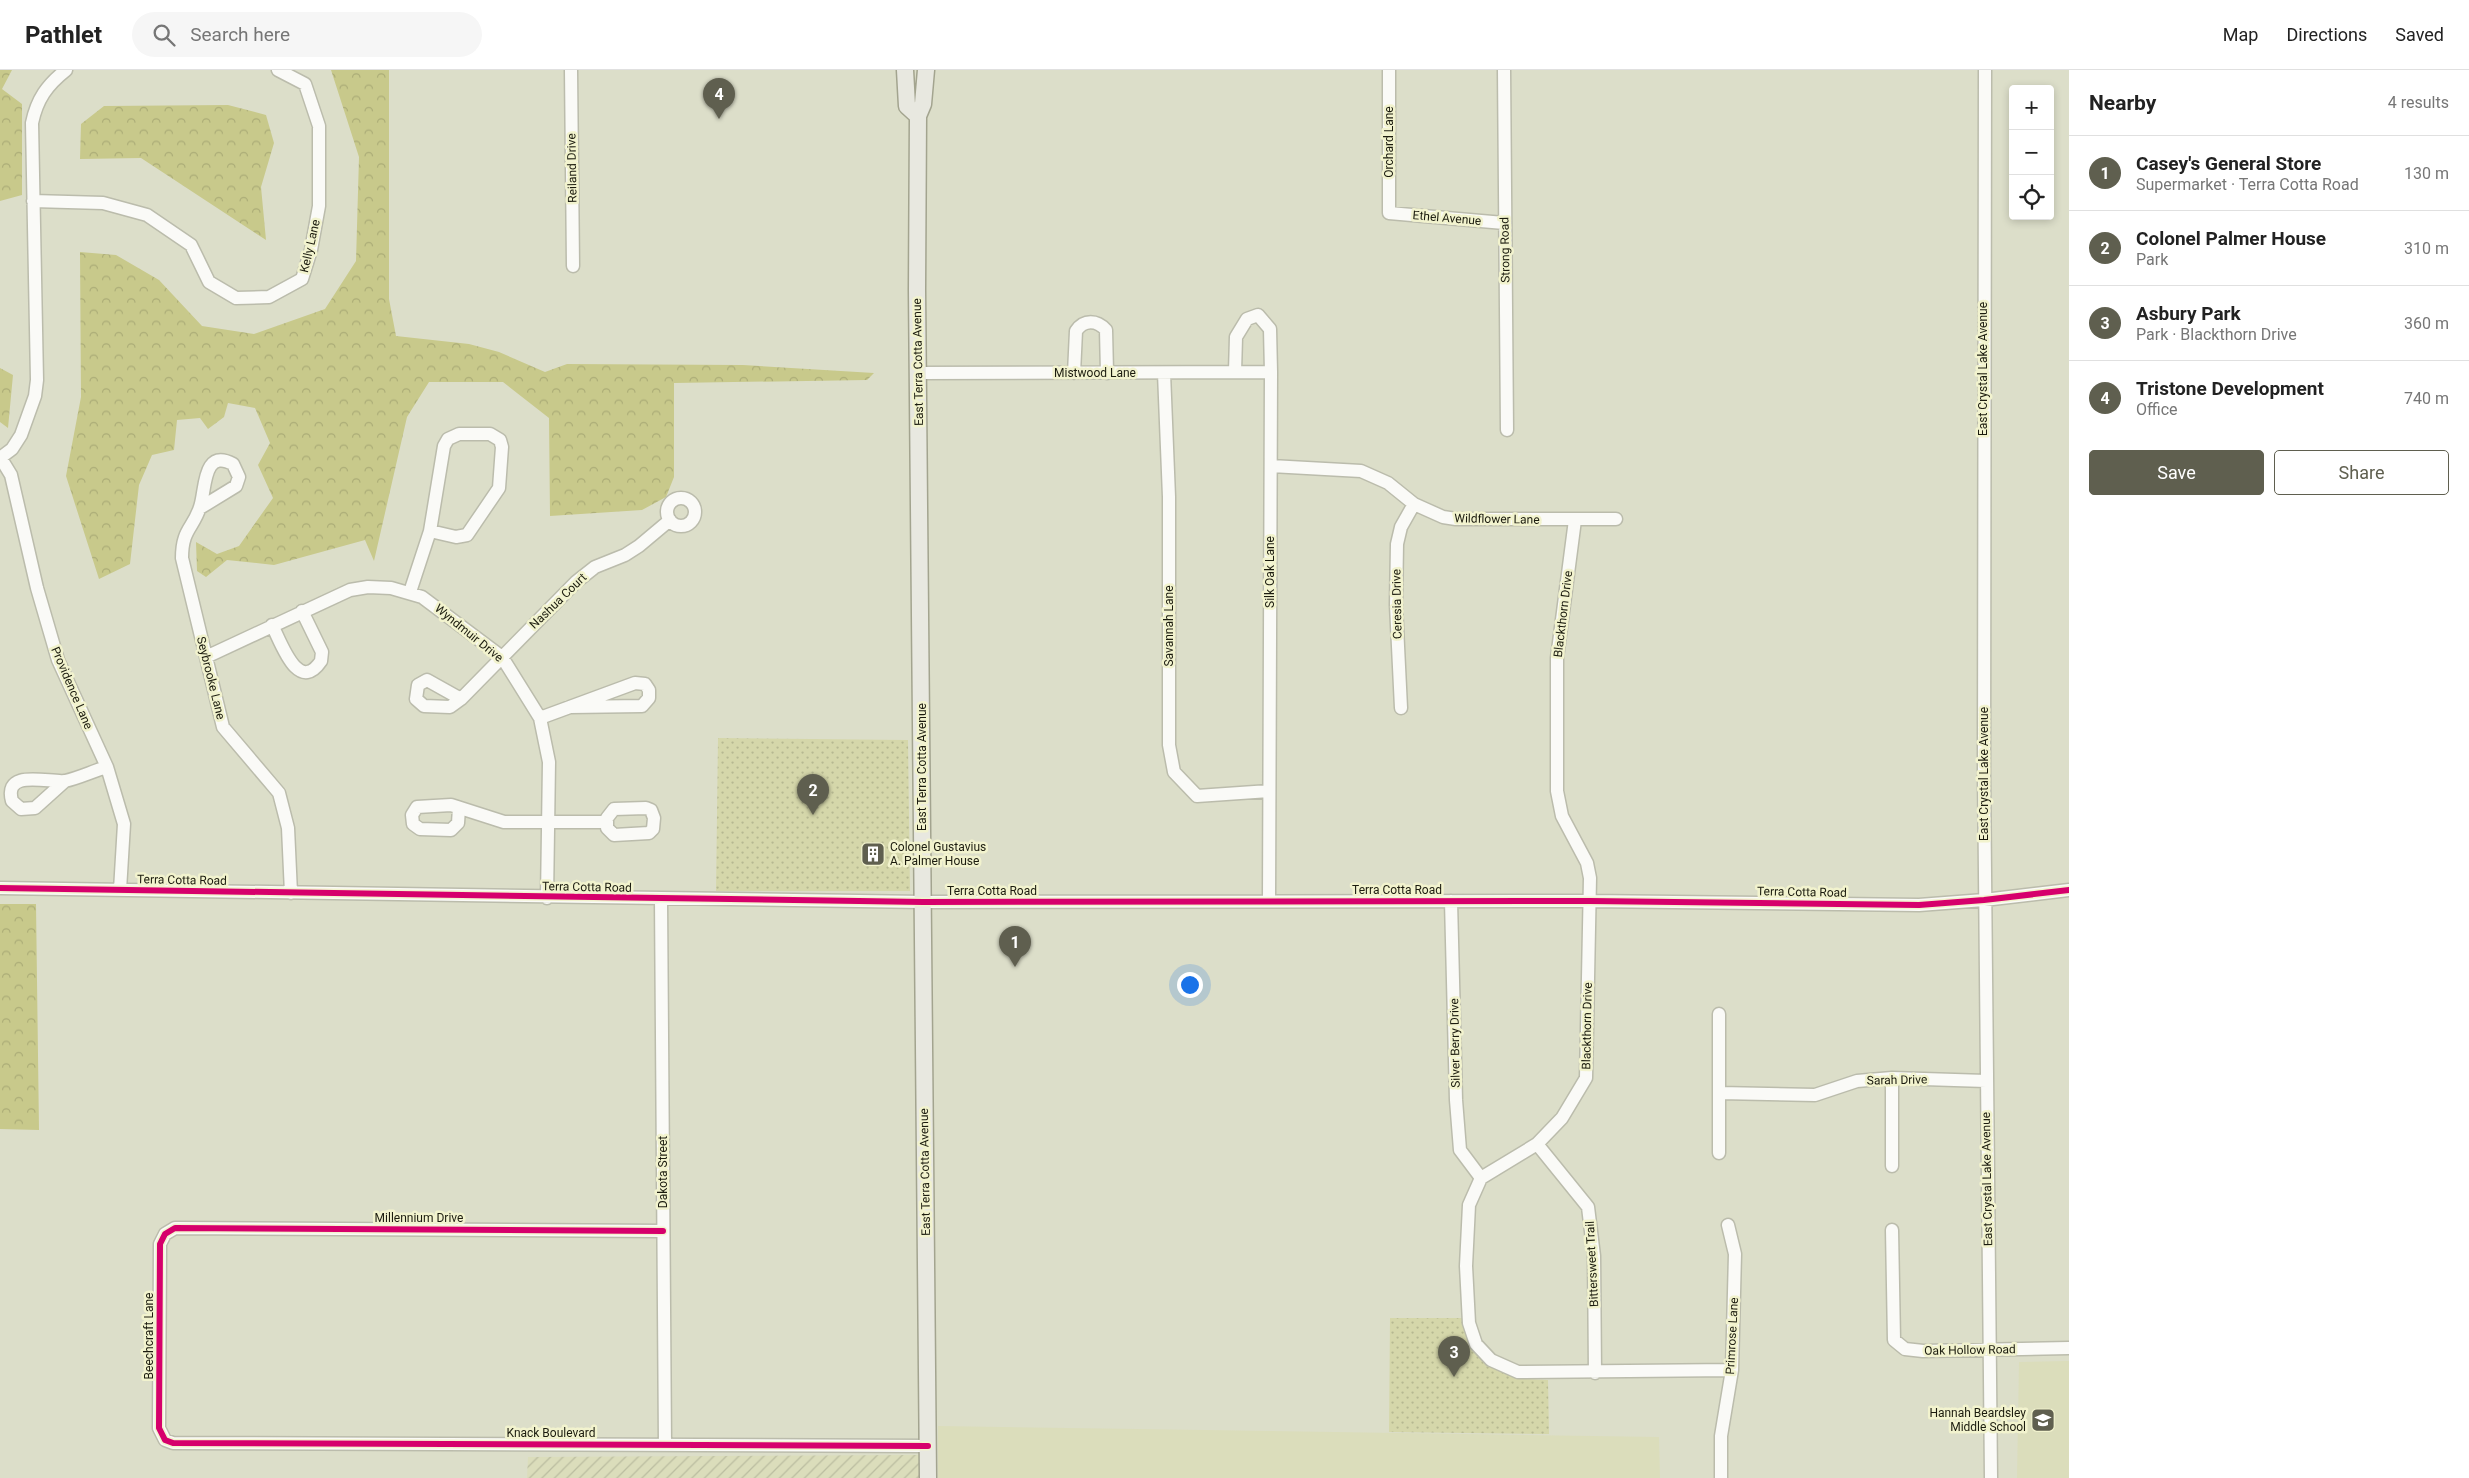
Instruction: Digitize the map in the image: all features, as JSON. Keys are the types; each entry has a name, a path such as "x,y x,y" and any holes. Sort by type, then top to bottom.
{"main road":[{"name":"East Terra Cotta Avenue","path":"905,70 907,106 918,116"},
{"name":"East Terra Cotta Avenue","path":"926,70 923,104 918,116 918,373 928,1478"}],"street":[{"path":"0,457 12,449 21,436 35,396 38,380 32,123 36,106 43,92 66,70"},
{"name":"Kelly Lane","path":"33,201 103,203 147,215 190,245 209,282 236,298 268,297 302,278 311,250 319,206 319,126 305,84 278,70"},
{"name":"Reiland Drive","path":"571,70 573,266"},
{"name":"Orchard Lane","path":"1388,70 1389,213"},
{"name":"Strong Road","path":"1504,70 1507,430"},
{"name":"East Crystal Lake Avenue","path":"1985,70 1984,900 1991,1478"},
{"name":"Ethel Avenue","path":"1389,213 1504,223"},
{"name":"Silk Oak Lane","path":"1235,372 1236,336 1247,319 1258,316 1270,329 1271,372 1269,901"},
{"path":"1074,373 1076,331 1079,326 1090,322 1098,322 1106,330 1107,373"},
{"name":"Mistwood Lane","path":"918,373 1271,372"},
{"name":"Savannah Lane","path":"1164,373 1169,497 1169,745 1174,772 1197,796 1269,791"},
{"path":"410,592 430,531 446,443 451,437 459,434 490,434 497,438 502,447 499,488 470,533 456,537 430,531"},
{"name":"Providence Lane","path":"0,457 11,474 38,588 58,660 106,767 124,824 120,890"},
{"name":"Wildflower Lane","path":"1271,466 1362,471 1388,483 1414,504 1443,517 1466,520 1616,519"},
{"name":"Ceresia Drive","path":"1400,708 1396,605 1397,544 1401,527 1414,504"},
{"name":"Seybrooke Lane","path":"200,508 186,531 182,558 223,727 279,793 288,828 291,892"},
{"name":"Nashua Court","path":"461,699 576,582 595,567 626,555 670,520"},
{"name":"Blackthorn Drive","path":"1481,1178 1536,1144 1562,1118 1586,1078 1590,878 1587,863 1562,816 1557,791 1555,698 1557,658 1575,520"},
{"name":"Wyndmuir Drive","path":"206,657 339,593 360,588 391,588 410,592 439,608 502,657 540,718 549,762 547,898"},
{"path":"272,625 294,667 300,671 311,671 321,661 322,652 302,611"},
{"path":"540,718 635,683 645,684 649,690 649,698 642,706 570,707"},
{"path":"65,781 106,767"},
{"path":"459,808 504,822 607,822"},
{"name":"Terra Cotta Road","path":"0,888 547,898 923,902 1590,901 1919,905 2069,890"},
{"name":"Dakota Street","path":"661,899 665,1445"},
{"name":"Silver Berry Drive","path":"1452,901 1456,1100 1460,1150 1481,1178"},
{"path":"1719,1014 1719,1152"},
{"path":"1892,1078 1892,1166"},
{"name":"Sarah Drive","path":"1720,1093 1815,1095 1857,1081 1892,1078 1986,1081"},
{"name":"Bittersweet Trail","path":"1536,1144 1588,1207 1594,1256 1595,1373"},
{"path":"1481,1178 1469,1205 1466,1236 1468,1313 1476,1344 1491,1360 1518,1372 1595,1373 1732,1370"},
{"name":"Primrose Lane","path":"1721,1478 1721,1436 1732,1370 1735,1254 1728,1225"},
{"name":"Millennium Drive","path":"175,1228 663,1231"},
{"name":"Beechcraft Lane","path":"173,1444 165,1440 159,1428 160,1244 165,1234 175,1228"},
{"name":"Oak Hollow Road","path":"1892,1230 1894,1340 1905,1349 1923,1351 2069,1348"},
{"name":"Knack Boulevard","path":"173,1444 928,1446"}],"shaded area":[{"path":"718,738 908,740 910,891 716,891"},
{"path":"1390,1318 1465,1318 1475,1346 1511,1374 1527,1379 1548,1380 1549,1434 1389,1432"},
{"name":"Hannah Beardsley Middle School","path":"2069,1361 2069,1478 2017,1478 2019,1362"},
{"path":"938,1426 1659,1437 1660,1478 938,1478"},
{"path":"919,1455 919,1478 527,1478 528,1457"}],"green space":[{"path":"0,70 12,70 2,89 22,104 22,195 0,201"},
{"path":"331,70 389,70 389,299 396,336 469,344 499,352 545,372 567,364 743,365 874,373 867,380 674,383 674,477 666,497 642,510 550,516 549,418 503,382 429,382 407,417 374,561 365,540 274,565 227,560 206,577 197,571 196,542 217,554 239,546 273,498 258,465 270,443 255,408 228,403 224,417 208,429 200,418 177,420 174,450 152,455 139,485 130,564 99,579 66,476 81,397 80,252 116,255 159,280 202,326 254,334 325,309 356,261 359,157"},
{"path":"228,105 266,115 274,143 261,187 266,240 141,158 80,159 81,124 104,106"},
{"path":"0,368 13,375 8,428 0,422"},
{"path":"0,904 36,904 39,1130 0,1129"}],"cycle path":[{"path":"0,888 923,902 1590,901 1919,905 2069,890"},
{"path":"663,1231 175,1228 165,1234 160,1244 159,1428 165,1440 173,1443 928,1446"}],"place":[{"name":"Tristone Development","path":"719,119"},
{"name":"Colonel Palmer House","path":"813,815"},
{"name":"Colonel Gustavius A. Palmer House","path":"873,854"},
{"name":"Casey's General Store","path":"1015,967"},
{"name":"Asbury Park","path":"1454,1377"},
{"name":"Hannah Beardsley Middle School","path":"2043,1420"}]}
